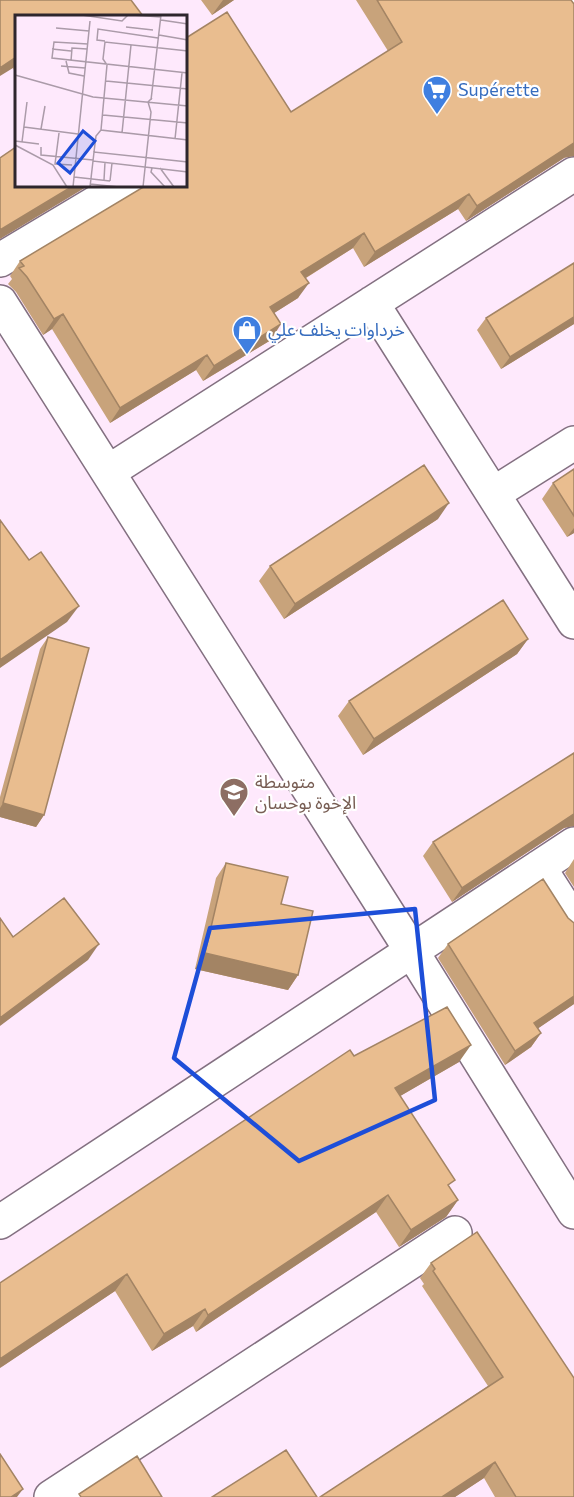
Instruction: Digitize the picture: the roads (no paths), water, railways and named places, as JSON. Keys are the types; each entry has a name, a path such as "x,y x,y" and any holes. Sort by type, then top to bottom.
{"street":[{"path":"571,0 574,5"},
{"path":"108,472 574,174"},
{"path":"0,260 121,188"},
{"path":"0,302 411,950 574,1212"},
{"path":"372,303 574,622"},
{"path":"493,494 574,443"},
{"path":"0,1222 574,844"},
{"path":"539,867 574,922"},
{"path":"51,1497 455,1233"}],"place":[{"name":"Supérette","path":"437,116"},
{"name":"خرداوات يخلف علي","path":"247,356"},
{"name":"متوسطة الإخوة بوحسان","path":"234,818"}]}
